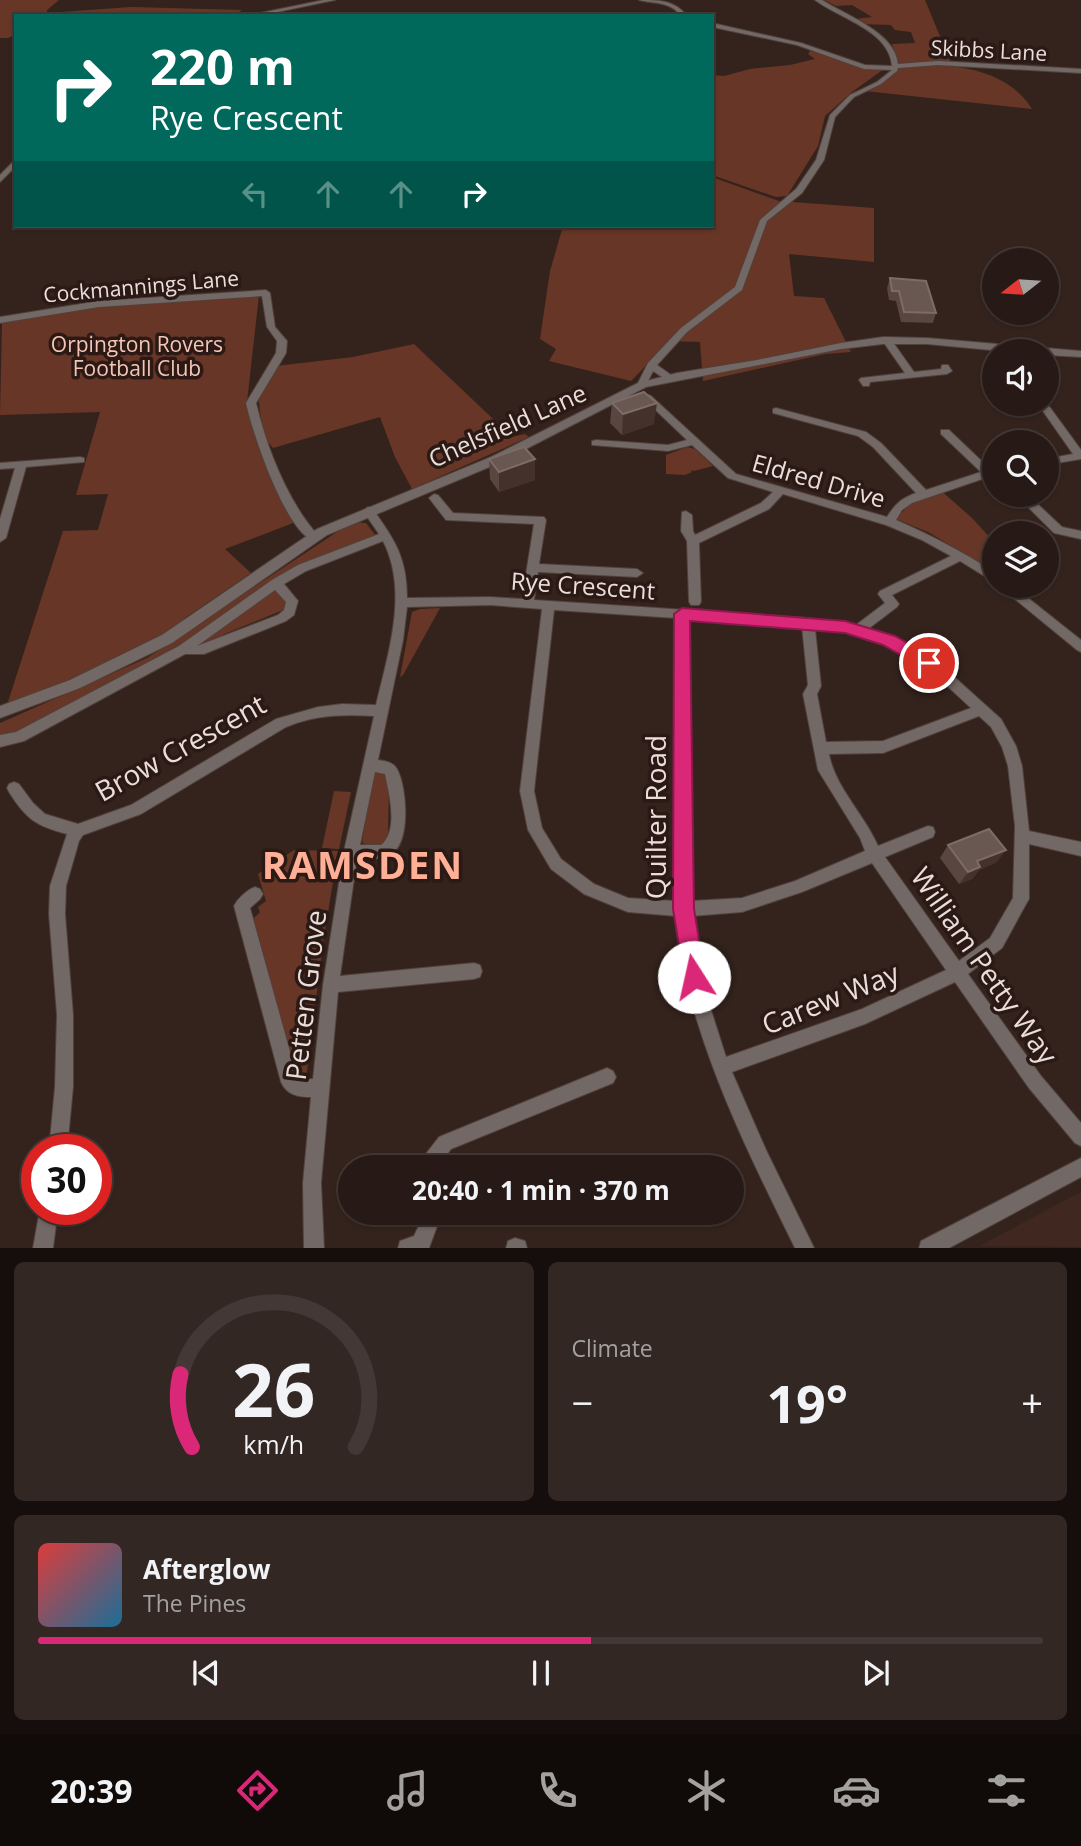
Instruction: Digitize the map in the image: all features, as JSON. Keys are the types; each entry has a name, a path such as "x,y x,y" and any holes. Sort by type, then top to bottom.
{"street":[{"path":"258,14 332,0"},
{"path":"642,0 679,6 683,14"},
{"path":"642,385 651,365 684,330 739,288 764,220 799,191 820,160 832,116 852,96 890,75 896,67 891,50 882,40 818,0"},
{"name":"Skibbs Lane","path":"714,25 799,44 864,67 929,63 1081,71"},
{"path":"0,180 14,163"},
{"name":"Cockmannings Lane","path":"0,320 39,312 136,300 266,293 271,327 282,341 281,353 251,403 255,426 298,522 313,537"},
{"path":"887,340 911,375"},
{"name":"Chelsfield Lane","path":"0,712 85,680 138,656 167,639 313,537 368,511 495,460 642,385 668,377 737,367 820,349 887,340 937,341 982,347"},
{"name":"Chelsfield Lane","path":"1059,353 1081,354"},
{"path":"651,365 668,377"},
{"path":"866,384 864,380 947,371 945,367"},
{"name":"Eldred Drive","path":"648,398 732,476 890,522 926,537 982,570"},
{"path":"776,411 862,434 877,445 922,493"},
{"path":"1052,416 1081,456 1059,460"},
{"path":"945,432 982,465"},
{"path":"596,443 668,448 694,441"},
{"path":"0,466 80,460"},
{"path":"0,538 21,465"},
{"path":"890,522 898,508 922,493 982,474"},
{"path":"693,541 765,506 781,490"},
{"path":"434,498 450,517 540,520 527,604"},
{"path":"1034,507 1058,530 1081,535"},
{"name":"Petten Grove","path":"314,1248 312,1183 319,1088 331,985 351,851 397,640 401,603 400,568 386,536 368,511"},
{"path":"687,515 687,531 693,541 695,602"},
{"path":"0,741 19,737 184,649 276,583 336,553 386,536"},
{"path":"858,630 893,604 884,594 961,556"},
{"path":"533,568 637,573"},
{"path":"184,649 201,651 282,618 289,612 292,601 276,583"},
{"path":"1020,598 1081,647"},
{"name":"Rye Crescent","path":"401,603 464,600 808,623 858,630 889,640 923,659 982,709 1001,731 1013,757 1022,836 1021,899 996,943 957,974"},
{"path":"549,605 527,791 535,830 556,864 589,889 628,905 684,909 742,905 797,887 928,832"},
{"name":"Quilter Road","path":"682,614 684,909 699,1000 721,1067 750,1136 805,1248"},
{"name":"William Petty Way","path":"808,623 815,686 810,694 825,770 874,854 957,974 1035,1082 1081,1137"},
{"name":"Brow Crescent","path":"60,1134 64,1087 65,1015 57,914 58,886 64,860 78,830 136,810 302,713 339,708 381,711"},
{"path":"820,748 883,747 982,709"},
{"path":"351,851 383,852 393,845 397,835 395,785 391,771 386,767 369,765"},
{"path":"14,788 29,812 43,822 78,830"},
{"path":"1022,836 1081,849"},
{"path":"255,894 242,906 290,1082 298,1088 319,1088"},
{"path":"331,985 366,983 422,973 474,971"},
{"name":"Carew Way","path":"721,1067 865,1016 957,974"},
{"path":"436,1155 445,1143 607,1077"},
{"path":"928,1248 1081,1167"},
{"path":"43,1248 47,1225"},
{"path":"407,1248 421,1244 428,1225"}],"shaded area":[{"path":"1081,1193 1081,1247 980,1246 1071,1197"}],"green space":[{"path":"0,0 59,0 47,13 131,7 242,10 236,14 14,14 14,35 0,38"},
{"path":"824,0 925,0 951,63 899,63 892,44 915,43 911,32 895,30 891,25 862,24 855,19 872,17 852,5 836,6"},
{"path":"810,51 884,69 825,116 818,146 787,196 776,197 714,176 714,75 724,76 750,69 790,65 815,59 808,54"},
{"path":"917,65 949,66 981,72 1010,86 1032,109 865,91 900,68"},
{"path":"714,178 779,201 874,208 874,262 789,254 794,296 824,298 851,352 825,354 703,381 700,342 670,341 631,381 549,361 556,349 540,339 550,271 562,228 714,228"},
{"name":"Orpington Rovers Football Club","path":"259,295 247,402 259,449 293,523 225,549 251,573 185,618 179,626 119,659 7,705 63,531 98,530 108,494 76,495 100,412 0,415 2,323 57,310"},
{"path":"414,344 512,437 525,434 529,437 412,489 395,457 380,417 273,448 263,436 258,395 276,366 353,357"},
{"path":"687,447 695,449 713,466 691,470 692,472 685,475 666,474 666,455"},
{"path":"939,489 972,518 982,529 982,564 928,532 896,519 913,500"},
{"path":"352,522 366,523 376,536 293,568 179,647 15,736 0,738 0,723 147,658"},
{"path":"275,589 287,600 283,610 222,635 219,641 211,645 203,640"},
{"path":"440,608 403,675 400,677 412,612"},
{"path":"378,771 389,774 388,843 384,847 367,846 362,842 373,775"},
{"path":"334,791 351,792 339,849 322,848"},
{"path":"294,850 338,851 306,1079 293,1067 252,920 260,912 258,907 266,901 258,874"}],"building":[{"path":"890,278 926,281 936,313 904,312 899,291 892,291"},
{"path":"644,392 657,403 623,414 612,403"},
{"path":"524,447 535,459 499,472 489,459"},
{"path":"989,829 1006,850 977,861 980,867 968,872 948,845"}],"district":[{"name":"RAMSDEN","path":"363,864"}],"route":[{"path":"694,977 684,909 682,614 845,627 889,640 929,663"}]}
